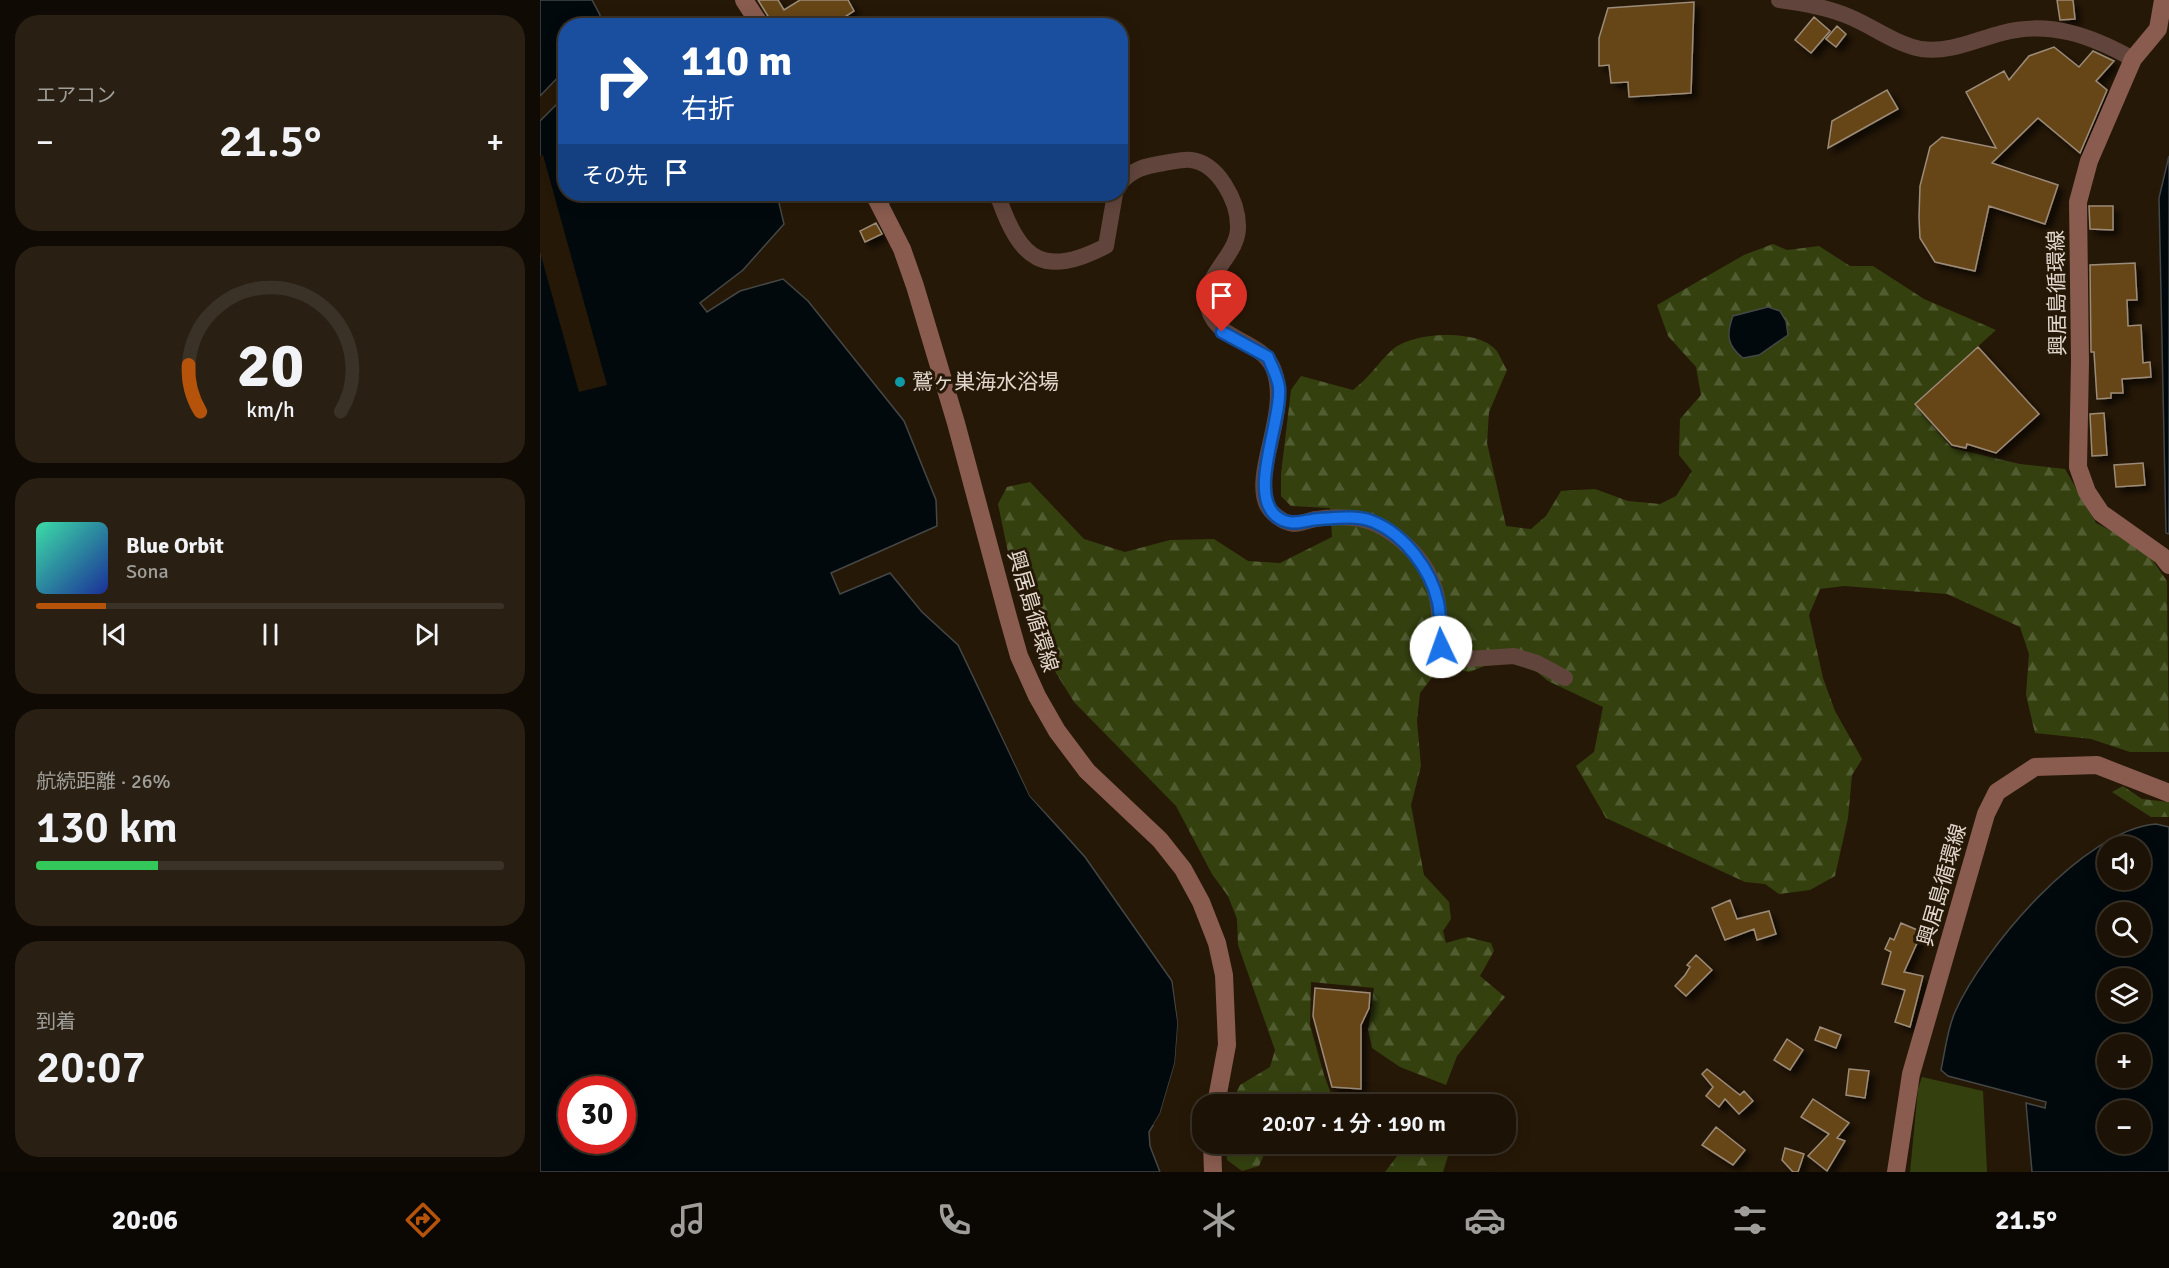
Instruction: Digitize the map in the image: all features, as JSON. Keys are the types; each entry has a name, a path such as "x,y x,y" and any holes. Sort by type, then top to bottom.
{"main road":[{"path":"744,0 756,18"},
{"name":"興居島循環線","path":"2163,0 2158,29 2133,59 2089,161 2078,202 2080,362 2078,467 2087,492 2101,513 2162,556 2169,565"},
{"name":"興居島循環線","path":"883,201 915,286 956,423 1019,656 1037,696 1057,731 1087,771 1160,840 1183,869 1201,902 1217,943 1224,975 1227,1045 1218,1094"},
{"name":"興居島循環線","path":"1896,1172 1911,1074 1986,814 1997,792 2036,767 2097,765 2169,793"},
{"path":"1212,1154 1213,1172"}],"street":[{"path":"1779,0 1815,4 1836,11 1886,36 1921,48 1952,48 2030,27 2059,29 2087,37 2133,59"},
{"path":"1128,175 1145,166 1191,160 1207,166 1221,179 1235,208 1239,227 1234,244 1211,281 1207,299 1210,315 1222,332 1268,357 1274,370 1278,397 1264,486 1266,503 1276,516 1294,524 1317,519 1352,518 1374,522 1396,537 1413,553 1433,582 1439,605 1441,647 1453,660 1514,656 1537,663 1565,678"},
{"path":"1000,201 1018,244 1035,259 1061,262 1085,256 1106,246 1114,201"}],"green space":[{"path":"1773,244 1787,250 1819,246 1850,266 1873,266 1924,299 1996,330 1914,404 1952,448 2020,464 2065,469 2096,523 2129,540 2151,558 2167,581 2169,752 2130,752 2091,739 2035,733 2026,695 2029,654 2020,627 1947,594 1844,586 1820,589 1809,615 1823,678 1835,711 1862,759 1852,775 1848,818 1835,876 1810,890 1779,894 1765,884 1745,882 1606,818 1576,766 1594,752 1603,707 1548,681 1537,672 1511,663 1485,666 1469,672 1441,666 1420,693 1417,721 1421,766 1411,805 1424,875 1449,902 1451,919 1443,931 1446,943 1467,937 1491,943 1494,951 1480,976 1505,997 1457,1056 1446,1085 1400,1067 1372,1048 1368,1030 1374,988 1311,982 1310,1025 1331,1094 1236,1094 1240,1085 1270,1067 1275,1050 1238,945 1237,919 1228,896 1212,874 1176,806 1074,702 1038,644 1009,557 998,504 1007,487 1030,482 1084,539 1125,552 1170,540 1214,539 1248,561 1280,563 1332,537 1330,508 1291,506 1281,496 1281,474 1291,390 1301,376 1353,390 1392,350 1401,344 1414,339 1444,335 1475,338 1487,343 1496,350 1507,370 1489,412 1487,443 1506,526 1531,529 1546,516 1561,491 1595,489 1628,501 1660,504 1676,496 1692,471 1679,455 1680,419 1701,395 1696,367 1668,336 1657,305 1744,255"},
{"path":"2123,786 2142,799 2169,802 2169,817 2151,817 2112,792"},
{"path":"1922,1077 1983,1091 1987,1172 1910,1172 1918,1089"},
{"path":"1227,1154 1264,1154 1259,1166 1242,1171 1227,1160"},
{"path":"1399,1154 1449,1154 1443,1172 1385,1172"}],"shaded area":[{"path":"540,0 592,0 600,18 558,18 558,77 540,96"},
{"path":"558,103 558,201 777,201 784,224 743,270 700,303 707,312 740,291 783,279 808,301 904,421 936,500 937,526 831,573 840,594 890,573 922,612 958,645 1030,796 1085,857 1172,981 1178,1023 1175,1063 1160,1114 1149,1132 1150,1146 1160,1172 540,1172 540,121"},
{"path":"2169,156 2169,534 2166,533 2159,198"},
{"path":"1768,307 1780,311 1786,321 1788,335 1759,355 1743,358 1734,349 1729,339 1729,328 1733,316"},
{"path":"2156,824 2169,827 2169,1172 2032,1172 2026,1103 2045,1108 2046,1102 1948,1076 1941,1070 1950,1026 1969,986 2012,926 2068,870 2097,848 2097,890 2151,890 2151,836 2119,836 2128,831"}],"pier":[{"path":"543,155 607,385 579,392 540,252 540,156"},
{"path":"958,641 1033,794 1059,823 1053,820 1030,796"},
{"path":"1172,975 1175,980 1181,1023 1178,1063 1163,1115 1156,1125 1153,1125 1160,1114 1175,1063 1178,1023"}],"building":[{"path":"758,0 778,0 784,10 800,0 848,0 854,11 843,18 769,18"},
{"path":"2057,0 2073,0 2075,19 2060,20"},
{"path":"1694,2 1691,93 1629,97 1628,82 1611,83 1609,65 1599,66 1599,38 1608,8"},
{"path":"1814,17 1830,31 1811,53 1795,40"},
{"path":"1837,26 1846,34 1836,47 1826,39"},
{"path":"2054,47 2079,67 2093,51 2114,61 2096,81 2107,90 2080,153 2038,118 1992,163 2058,185 2045,224 1989,206 1975,271 1935,262 1920,238 1919,217 1920,186 1930,147 1942,137 1996,148 1966,92 2004,71 2009,80 2029,56"},
{"path":"1887,90 1898,109 1828,148 1832,121"},
{"path":"2089,206 2113,206 2113,230 2090,229"},
{"path":"876,223 882,234 865,242 860,231"},
{"path":"2135,263 2137,300 2127,300 2128,326 2141,325 2143,363 2150,362 2151,377 2122,379 2123,393 2111,393 2111,398 2097,399 2094,352 2091,352 2090,265"},
{"path":"1978,347 2039,414 1996,453 1967,444 1966,448 1952,445 1915,404"},
{"path":"2104,413 2107,455 2092,456 2090,414"},
{"path":"2143,463 2145,485 2116,487 2114,465"},
{"path":"1730,900 1737,919 1769,911 1776,934 1757,940 1754,929 1725,940 1712,908"},
{"path":"1901,923 1922,932 1904,972 1923,976 1910,1027 1895,1022 1905,990 1882,984 1891,952 1885,949 1890,938 1894,940"},
{"path":"1696,955 1712,970 1686,996 1675,986 1685,975 1690,967 1687,965"},
{"path":"1315,988 1370,993 1369,1008 1361,1025 1361,1089 1332,1087 1313,1016"},
{"path":"1820,1027 1841,1035 1836,1048 1815,1040"},
{"path":"1787,1039 1803,1050 1790,1070 1774,1060"},
{"path":"1707,1069 1740,1095 1744,1091 1753,1101 1739,1114 1725,1099 1719,1107 1706,1096 1713,1087 1702,1074"},
{"path":"1849,1069 1869,1071 1865,1098 1846,1095"},
{"path":"1813,1099 1849,1123 1837,1138 1845,1141 1827,1171 1808,1156 1829,1134 1801,1117"},
{"path":"1716,1127 1745,1150 1733,1165 1702,1145"},
{"path":"1785,1148 1804,1154 1798,1172 1793,1172 1782,1160"}],"place":[{"name":"鷲ヶ巣海水浴場","path":"900,382"}],"route":[{"path":"1222,332 1268,357 1279,388 1264,486 1266,503 1276,516 1294,524 1317,519 1352,518 1374,522 1396,537 1413,553 1433,582 1439,605 1441,647"}]}
